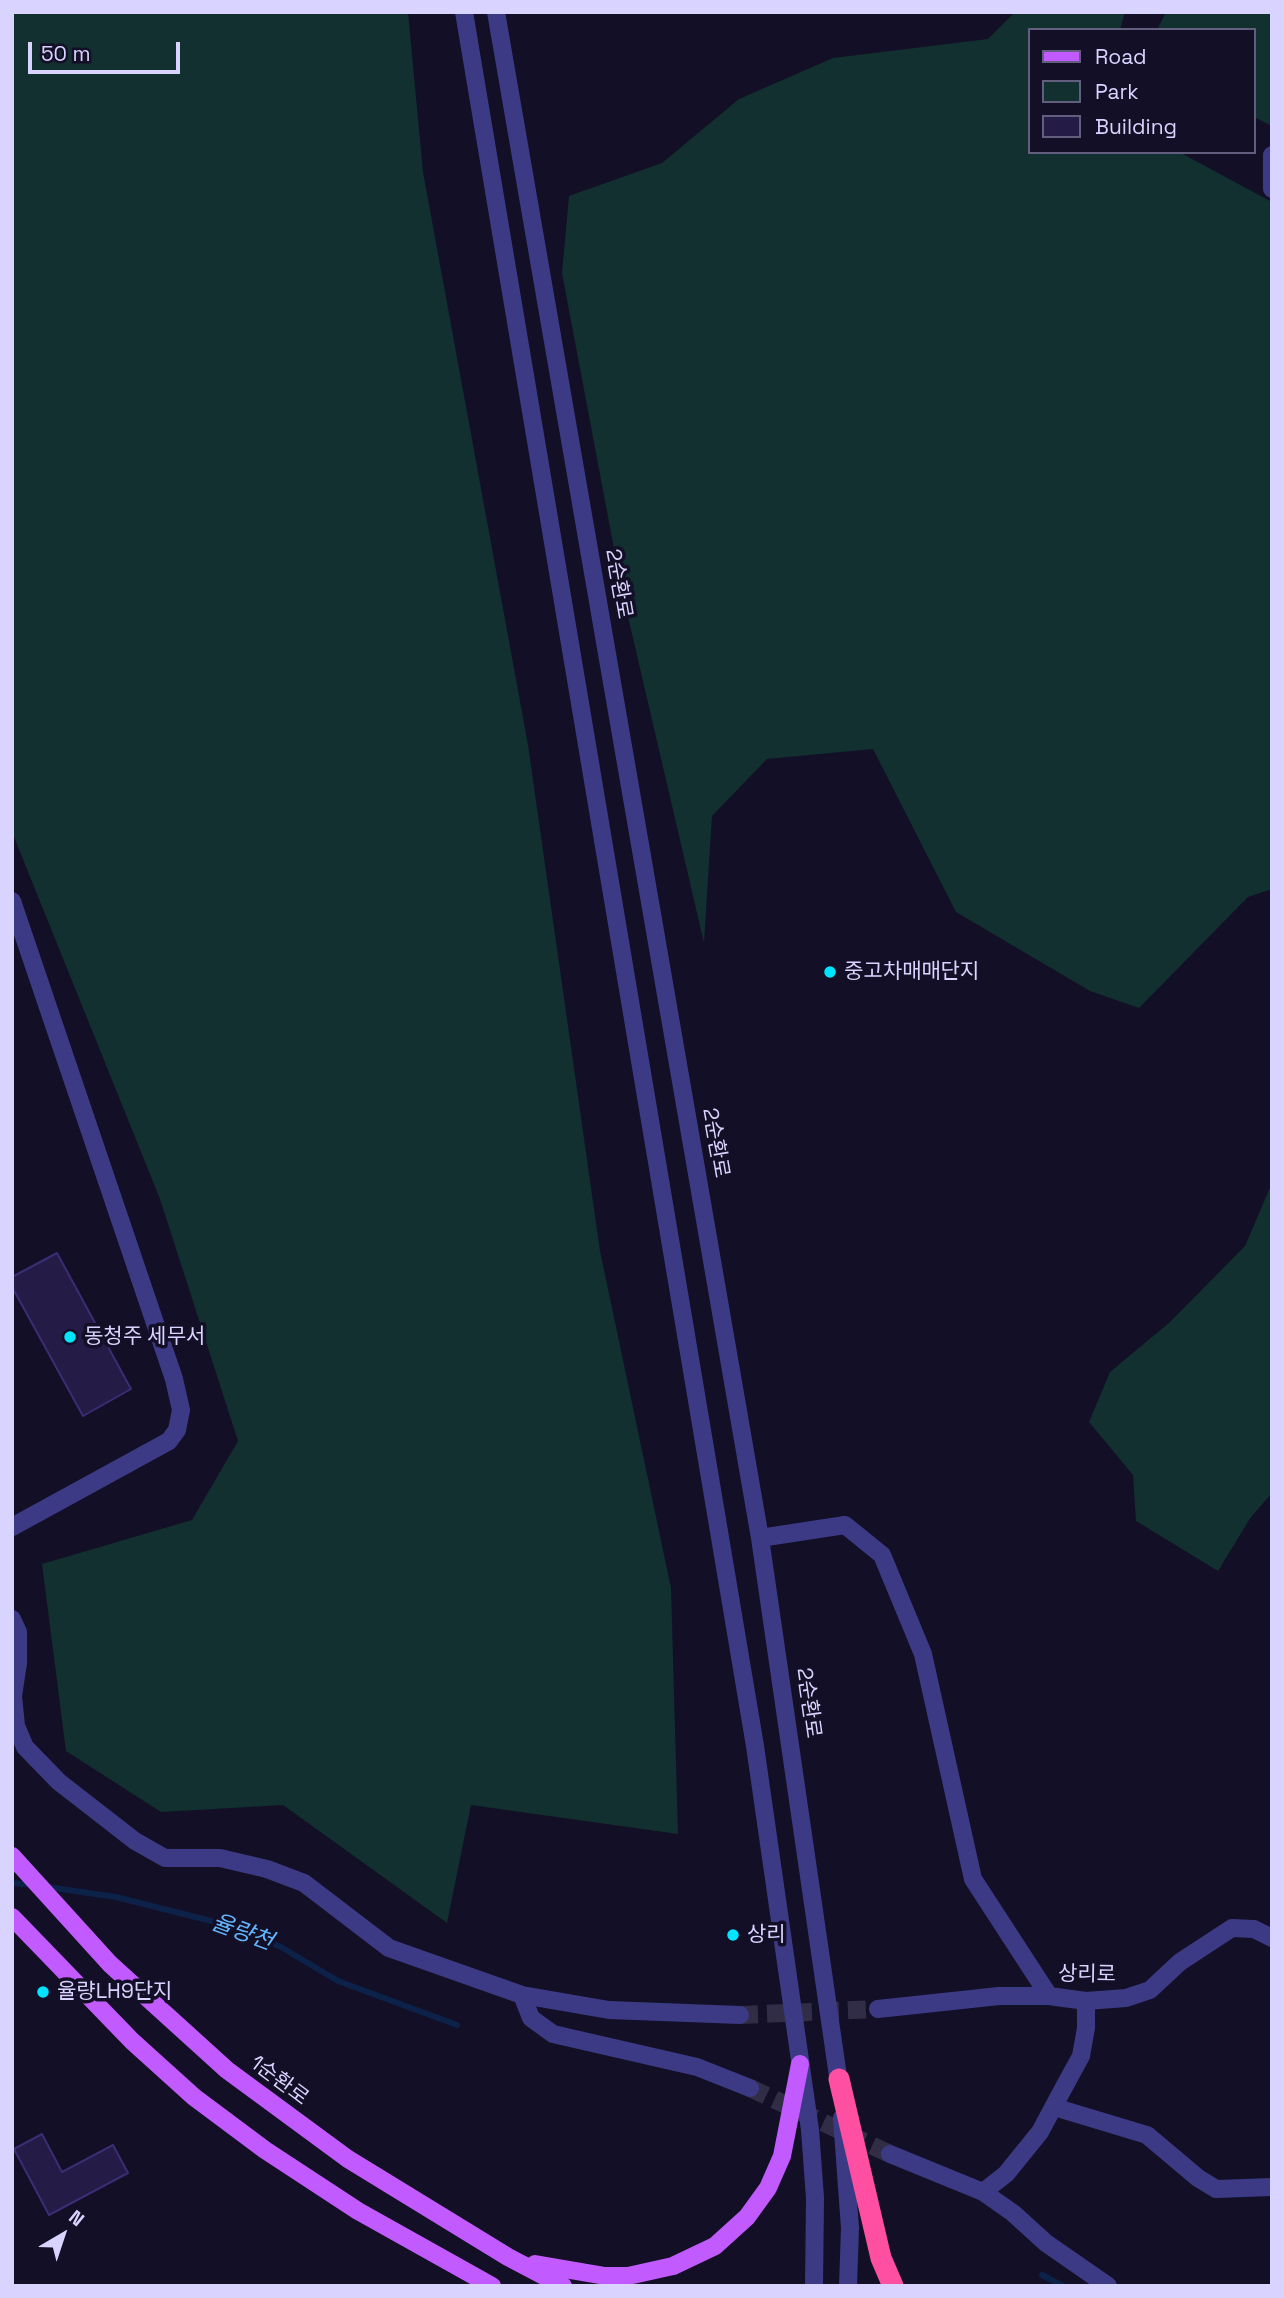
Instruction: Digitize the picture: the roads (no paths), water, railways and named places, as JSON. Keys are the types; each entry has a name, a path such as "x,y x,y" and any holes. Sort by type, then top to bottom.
{"highway":[{"path":"839,2079 881,2258 893,2286"}],"main road":[{"name":"1순환로","path":"12,1856 72,1924 158,2009 227,2070 292,2121 415,2202 563,2286"},
{"path":"12,1917 132,2041 194,2096 265,2150 358,2211 492,2286"},
{"path":"508,2257 574,2272 628,2276 673,2266 715,2246 747,2217 768,2188 782,2156 800,2064"}],"street":[{"path":"464,12 755,1745 810,2130 816,2197 814,2286"},
{"name":"2순환로","path":"496,12 760,1538 839,2079 850,2228 848,2286"},
{"path":"1272,155 1269,159 1272,189"},
{"path":"12,901 174,1379 181,1410 177,1430 169,1441 12,1527"},
{"path":"760,1538 845,1525 882,1555 923,1654 973,1879 1049,1996"},
{"path":"12,1619 18,1632 18,1663 13,1696 16,1726 25,1747 59,1782 135,1841 165,1858 220,1858 267,1869 304,1884 389,1948 522,1995 608,2010 740,2015"},
{"name":"상리로","path":"878,2009 999,1996 1049,1996 1086,2001 1126,1998 1150,1990 1180,1962 1232,1928 1254,1929 1272,1938"},
{"path":"522,1995 531,2018 554,2034 697,2067 750,2088"},
{"path":"983,2192 1006,2174 1040,2132 1054,2107 1081,2056 1086,2028 1086,2001"},
{"path":"1054,2107 1147,2135 1198,2178 1216,2189 1272,2187"},
{"path":"890,2154 983,2192 1013,2213 1045,2243 1108,2286"}],"waterway":[{"name":"율량천","path":"12,1883 33,1885"},
{"name":"율량천","path":"47,1887 116,1897 231,1926 281,1947 338,1981 457,2025"},
{"name":"율량천","path":"1042,2275 1063,2286"}],"tunnel":[{"path":"740,2015 878,2009"},
{"path":"750,2088 890,2154"}],"place":[{"name":"중고차매매단지","path":"830,972"},
{"name":"동청주 세무서","path":"70,1337"},
{"name":"상리","path":"733,1935"},
{"name":"율량LH9단지","path":"43,1992"}]}
